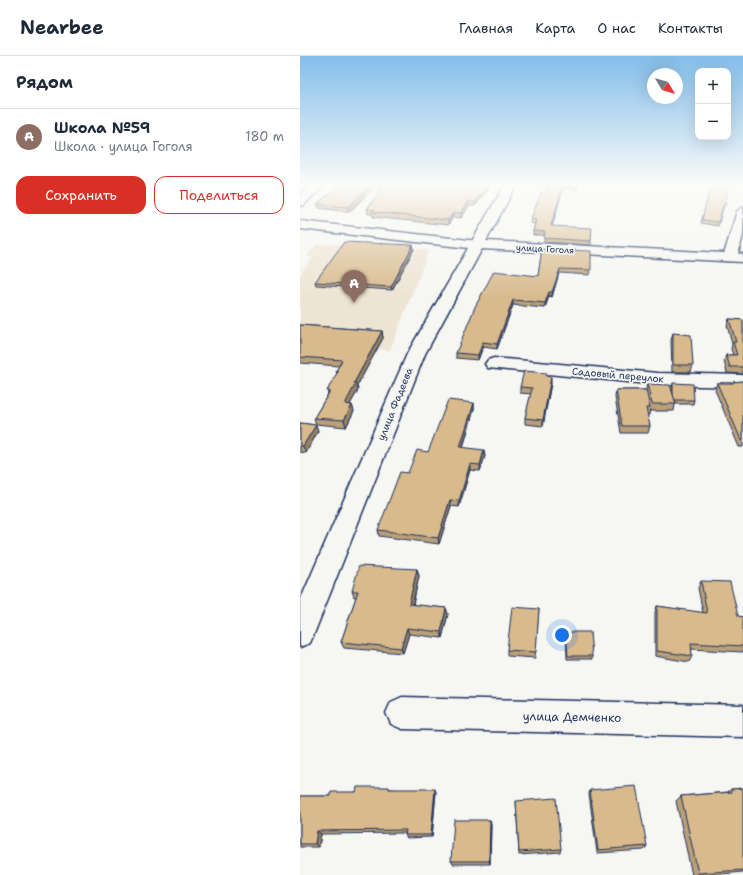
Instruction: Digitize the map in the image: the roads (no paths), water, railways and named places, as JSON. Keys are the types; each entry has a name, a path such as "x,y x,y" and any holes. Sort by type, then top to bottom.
{"main road":[{"name":"улица Фадеева","path":"300,634 416,354 490,222"},
{"path":"737,258 742,222"},
{"name":"улица Гоголя","path":"300,225 478,245 737,258"},
{"name":"Садовый переулок","path":"494,364 657,379 743,381"},
{"name":"улица Демченко","path":"402,713 743,721"}],"place":[{"name":"Школа №59","path":"354,303"}]}
